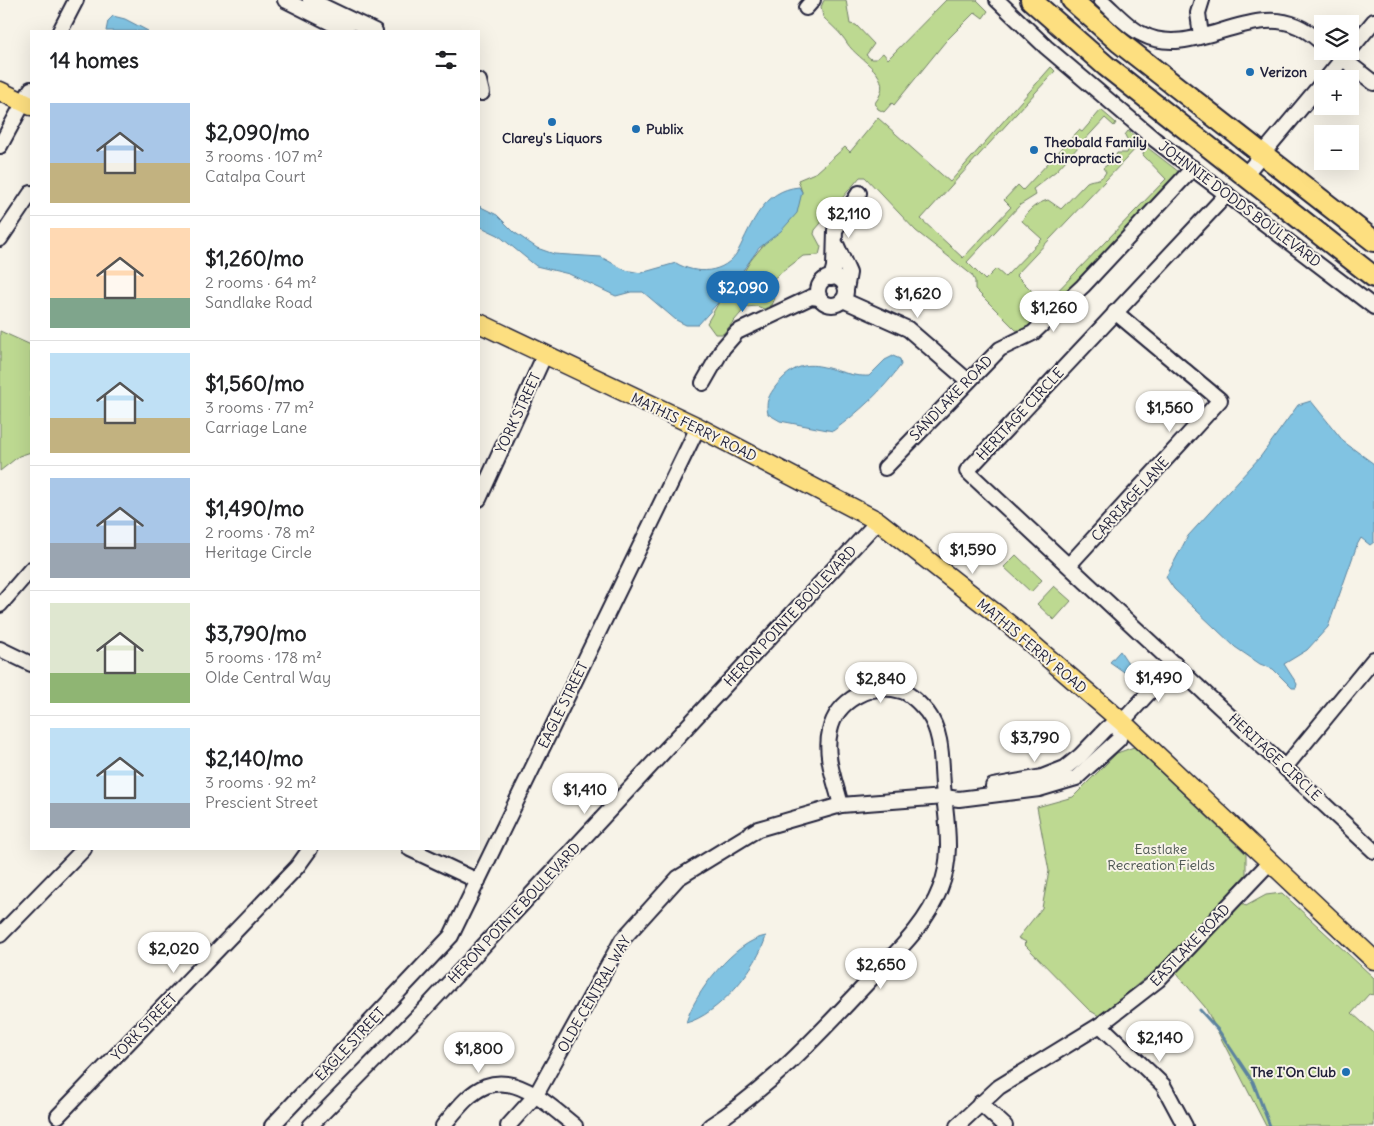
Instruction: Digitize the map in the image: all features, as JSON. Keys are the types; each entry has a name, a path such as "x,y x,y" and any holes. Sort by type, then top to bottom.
{"highway":[{"name":"JOHNNIE DODDS BOULEVARD","path":"1031,0 1106,66 1374,277"},
{"path":"1072,0 1119,42 1374,240"}],"main road":[{"path":"0,91 29,99"},
{"name":"MATHIS FERRY ROAD","path":"480,322 698,428 878,521 1009,624 1122,722 1374,960"}],"street":[{"path":"61,30 76,0"},
{"path":"285,0 345,30"},
{"path":"310,0 373,30"},
{"name":"JOHNNIE DODDS BOULEVARD","path":"997,0 1130,119 1374,306"},
{"path":"1101,0 1142,34 1174,43 1262,21 1284,22 1298,26 1314,37"},
{"path":"1201,36 1198,13 1202,0"},
{"path":"1359,36 1374,21"},
{"path":"1350,60 1374,83"},
{"path":"1244,176 1314,93"},
{"path":"0,146 29,99"},
{"name":"SANDLAKE ROAD","path":"885,468 967,380 1000,349 1033,333 1083,286 1193,168"},
{"path":"820,298 819,293 822,283 831,278 834,267 835,230 859,193"},
{"path":"0,239 30,194"},
{"name":"HERITAGE CIRCLE","path":"1227,194 967,471 1286,766 1374,850"},
{"path":"703,383 723,348 737,332 811,297 820,298 824,302 834,305 844,295 848,273 834,239"},
{"path":"831,278 841,281 844,295 908,329 967,380"},
{"name":"CARRIAGE LANE","path":"1069,565 1220,400 1115,312"},
{"name":"YORK STREET","path":"480,497 546,354"},
{"name":"EAGLE STREET","path":"272,1126 451,936 698,428"},
{"name":"HERON POINTE BOULEVARD","path":"310,1126 423,1011 878,521"},
{"path":"0,605 30,570"},
{"path":"0,649 30,664"},
{"path":"1286,766 1374,659"},
{"path":"1122,722 1175,664"},
{"path":"710,1126 732,1112 802,1053 919,928 940,889 949,850 939,735 933,722 920,704 902,691 882,689 866,692 849,700 834,719 828,744 829,760 841,805"},
{"name":"OLDE CENTRAL WAY","path":"508,1126 536,1095 622,940 678,878 758,829 841,805 944,797 957,792 1042,777 1065,768 1107,728 1122,722"},
{"path":"0,935 83,850"},
{"name":"YORK STREET","path":"58,1116 298,867 309,850"},
{"path":"412,850 478,880"},
{"name":"EASTLAKE ROAD","path":"957,1126 999,1087 1100,1026 1158,980 1270,861"},
{"path":"1100,1026 1163,1085 1185,1126"},
{"path":"443,1126 464,1102 486,1086 506,1084 536,1095 575,1126"},
{"path":"980,1103 1005,1126"}],"green space":[{"path":"824,0 846,0 850,24 856,25 874,44 866,55 871,59 876,59 883,53 888,59 946,0 977,0 988,11 983,18 975,12 945,42 894,105 892,103 884,112 878,109 875,103 881,93 882,84 879,77 823,17 821,7"},
{"path":"1051,67 1055,71 921,219 963,258 1011,207 1004,200 1018,185 1023,190 1079,130 1082,132 1101,110 1116,123 1114,126 1105,118 1056,171 1033,189 1036,195 1020,205 967,262 985,280 996,269 1005,277 1042,239 1022,221 1030,210 1048,200 1061,209 1087,182 1102,177 1106,172 1103,168 1114,160 1117,153 1127,153 1130,145 1125,135 1128,131 1141,140 1140,144 1016,275 1045,304 1166,179 1143,155 1144,150 1148,148 1179,172 1177,178 1087,274 1024,331 1016,330 975,289 975,281 972,275 916,231 865,177 860,177 815,230 814,234 821,247 819,255 803,256 769,282 767,286 775,298 772,305 764,309 757,306 746,307 723,334 715,334 707,323 726,290 740,278 751,260 799,202 802,192 798,180 817,172 845,147 850,152 878,118 950,182"},
{"path":"0,331 30,345 30,452 19,456 0,471"},
{"path":"1016,555 1042,580 1031,592 1004,567"},
{"path":"1054,586 1071,601 1054,620 1037,604"},
{"name":"Eastlake Recreation Fields","path":"1134,747 1246,854 1246,874 1230,892 1246,906 1266,895 1282,893 1374,978 1374,995 1369,994 1352,1013 1374,1033 1374,1126 1266,1126 1205,1007 1177,974 1160,966 1099,1016 1089,1010 1024,944 1026,942 1018,938 1042,908 1049,871 1037,807 1073,797 1117,753"}],"water":[{"path":"113,16 125,19 146,30 106,30 108,21"},
{"path":"799,187 802,192 797,213 781,231 759,248 726,294 698,325 686,325 676,320 643,292 631,292 616,296 569,274 536,266 498,235 480,226 480,206 497,215 514,232 537,248 554,254 601,257 625,270 641,273 676,263 701,271 710,270 726,264 732,259 760,210 776,194"},
{"path":"893,356 900,359 901,365 894,375 870,401 833,431 780,421 768,414 767,402 771,392 788,374 799,367 821,366 844,373 869,376 885,360"},
{"path":"1311,401 1344,442 1374,464 1374,542 1370,545 1361,538 1357,545 1328,627 1307,650 1284,664 1297,684 1296,688 1292,688 1273,669 1260,664 1235,647 1174,589 1166,577 1188,536 1261,456 1298,405"},
{"path":"1120,651 1132,669 1127,674 1110,662"},
{"path":"766,936 755,962 735,988 711,1010 686,1023 698,997 717,970 742,947"}],"waterway":[{"path":"1200,1010 1219,1031 1253,1082 1270,1126"}],"place":[{"name":"Verizon","path":"1250,72"},
{"name":"Clarey's Liquors","path":"552,122"},
{"name":"Publix","path":"636,129"},
{"name":"Theobald Family Chiropractic","path":"1034,150"},
{"name":"The I'On Club","path":"1346,1072"}]}
